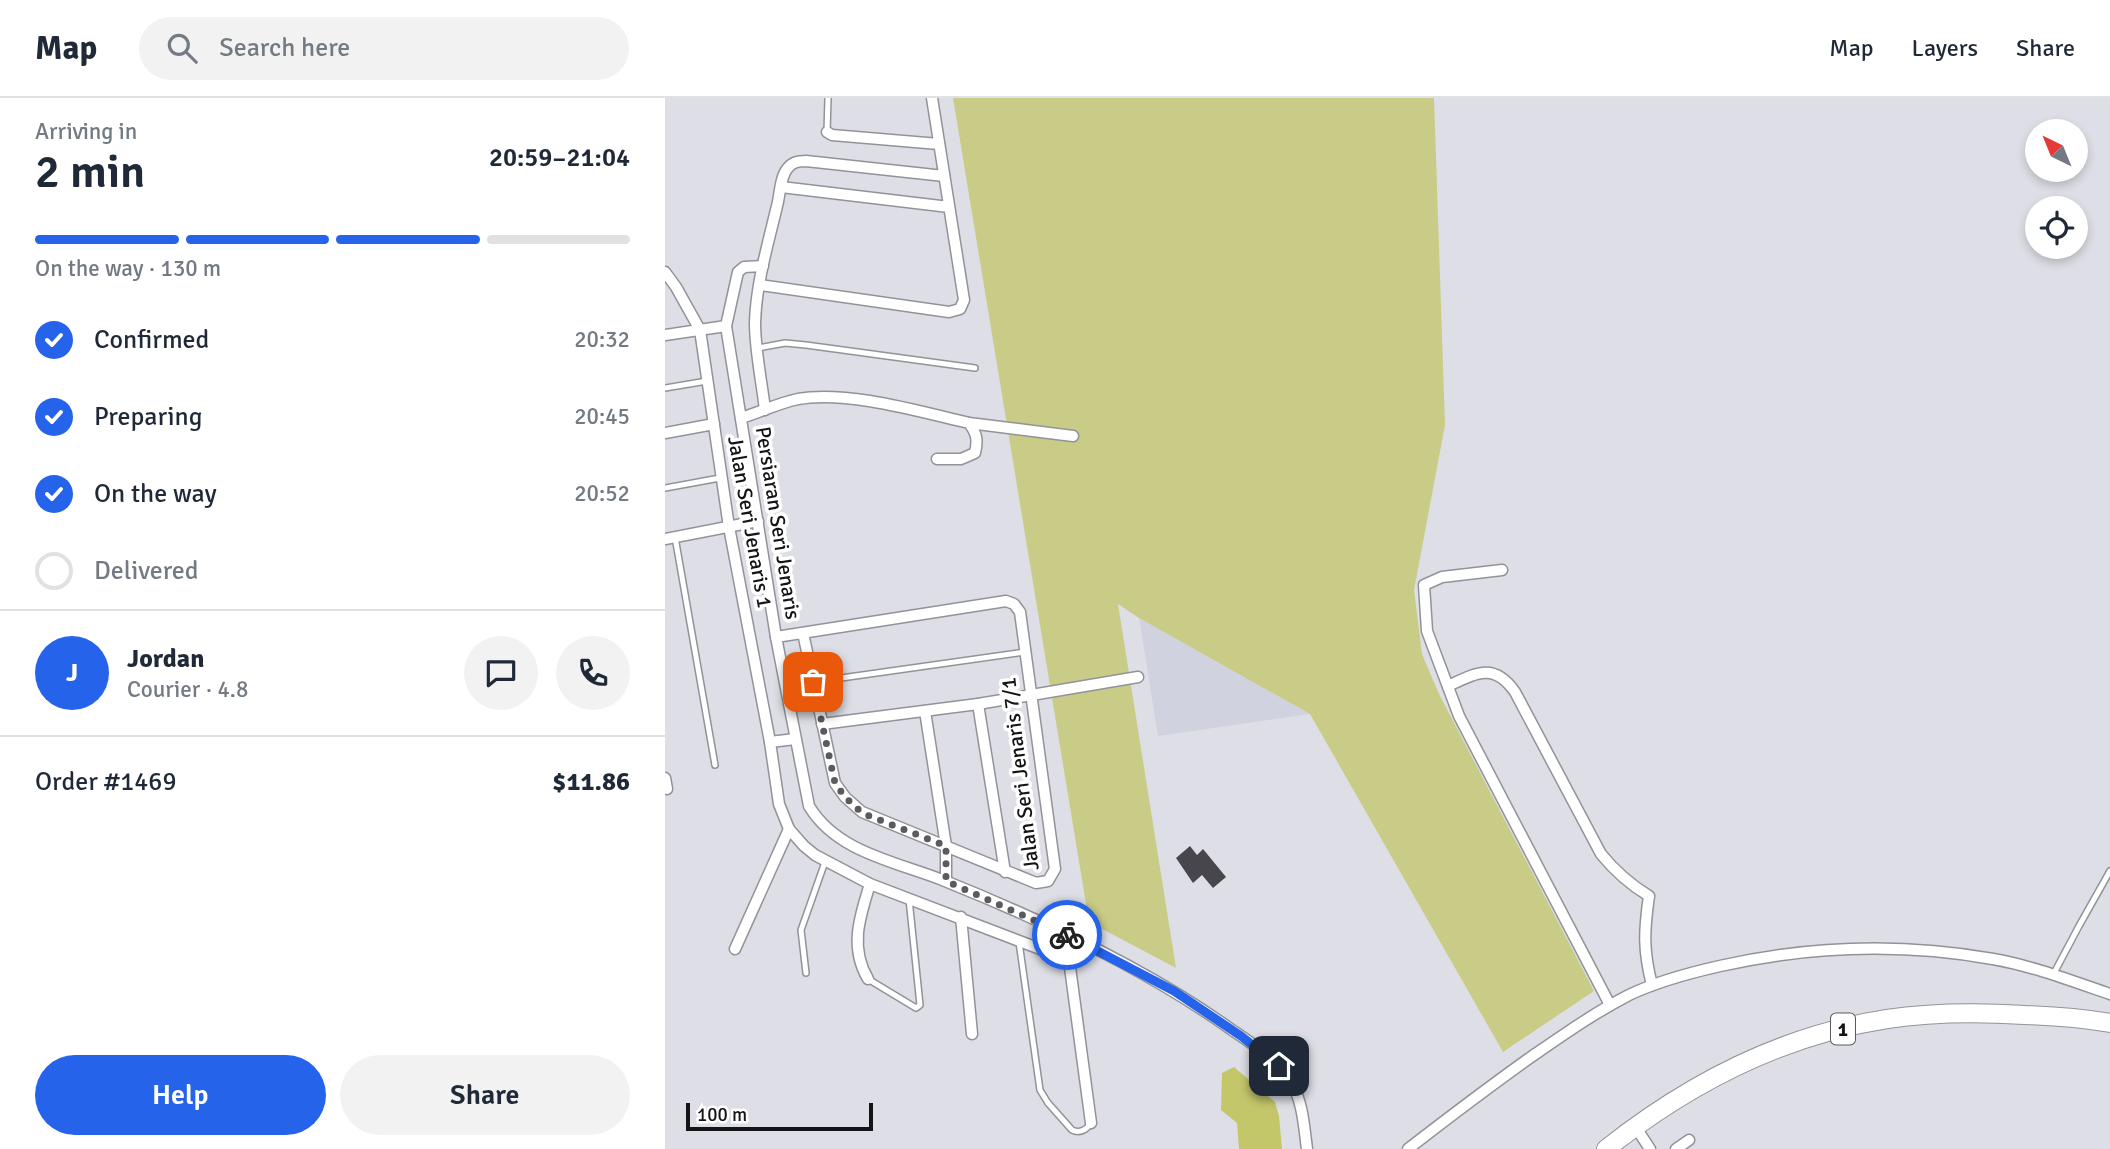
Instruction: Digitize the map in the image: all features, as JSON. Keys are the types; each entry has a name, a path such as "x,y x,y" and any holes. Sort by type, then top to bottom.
{"main road":[{"name":"1","path":"1606,1149 1635,1126 1707,1080 1740,1064 1806,1039 1887,1019 1941,1013 2058,1016 2110,1023"}],"street":[{"path":"760,285 949,312 960,309 964,300 932,98"},
{"path":"827,132 832,135 939,144"},
{"path":"765,410 755,325 763,266 785,172 793,163 799,161 944,176"},
{"path":"781,187 949,207"},
{"path":"665,335 726,326 738,272 744,267 763,266"},
{"name":"Jalan Seri Jenaris 1","path":"665,272 700,330 729,527 770,742 779,804 789,829 804,846 826,862 870,884 1069,960"},
{"name":"Persiaran Seri Jenaris","path":"726,326 795,739 809,806 822,825 841,840 862,850 946,881 1077,940 1174,991 1241,1036 1279,1066 1299,1099 1307,1149"},
{"path":"741,418 797,399 834,398 874,402 969,423 1073,436"},
{"path":"937,459 961,459 975,453 976,432 969,423"},
{"path":"665,433 714,424"},
{"path":"670,538 758,521"},
{"path":"1501,570 1442,577 1424,585 1427,631 1468,735 1610,1006"},
{"name":"Jalan Seri Jenaris 7/1","path":"1006,601 1014,604 1020,612 1055,869 1052,878 1041,884 1005,872 862,813 845,797 835,783 803,633 1006,601"},
{"path":"776,637 803,633"},
{"path":"1448,686 1474,674 1486,672 1497,674 1507,681 1515,692 1601,854 1649,896 1644,926 1645,957 1652,985"},
{"path":"822,724 978,704 1137,677"},
{"path":"978,704 1005,872"},
{"path":"925,711 946,846 946,881"},
{"path":"770,742 795,739"},
{"path":"735,949 789,829"},
{"path":"868,979 858,955 857,942 860,915 870,884"},
{"path":"961,917 972,1034"},
{"path":"1077,940 1069,960 1091,1123"},
{"path":"1408,1149 1471,1100 1583,1021 1610,1006 1652,985 1681,975 1752,959 1834,950 1945,952 2029,967 2110,994"},
{"path":"1635,1126 1650,1149"},
{"path":"1676,1149 1689,1140"}],"lane":[{"path":"827,132 828,98"},
{"path":"758,348 785,344 806,345 975,368"},
{"path":"665,388 707,381"},
{"path":"665,488 722,478"},
{"path":"670,538 715,765"},
{"path":"813,682 1025,652"},
{"path":"806,973 801,930 826,862"},
{"path":"2053,975 2110,871"},
{"path":"868,979 916,1007 921,1005 909,898"},
{"path":"1019,942 1040,1090 1072,1130 1084,1130 1091,1123"}],"shaded area":[{"path":"1139,618 1310,714 1158,736"},
{"path":"1234,1067 1275,1102 1282,1149 1239,1149 1237,1123 1221,1110 1222,1073"}],"green space":[{"path":"953,98 1434,98 1445,425 1414,590 1422,654 1439,694 1594,991 1503,1052 1310,714 1118,604 1176,968 1089,922"}],"building":[{"path":"1190,846 1197,855 1203,849 1226,877 1213,888 1202,875 1193,883 1176,858"}],"way so far":[{"path":"813,682 835,783 845,797 862,813 946,846 946,881 1067,935"}],"route":[{"path":"1067,935 1174,991 1241,1036 1279,1066"}]}
